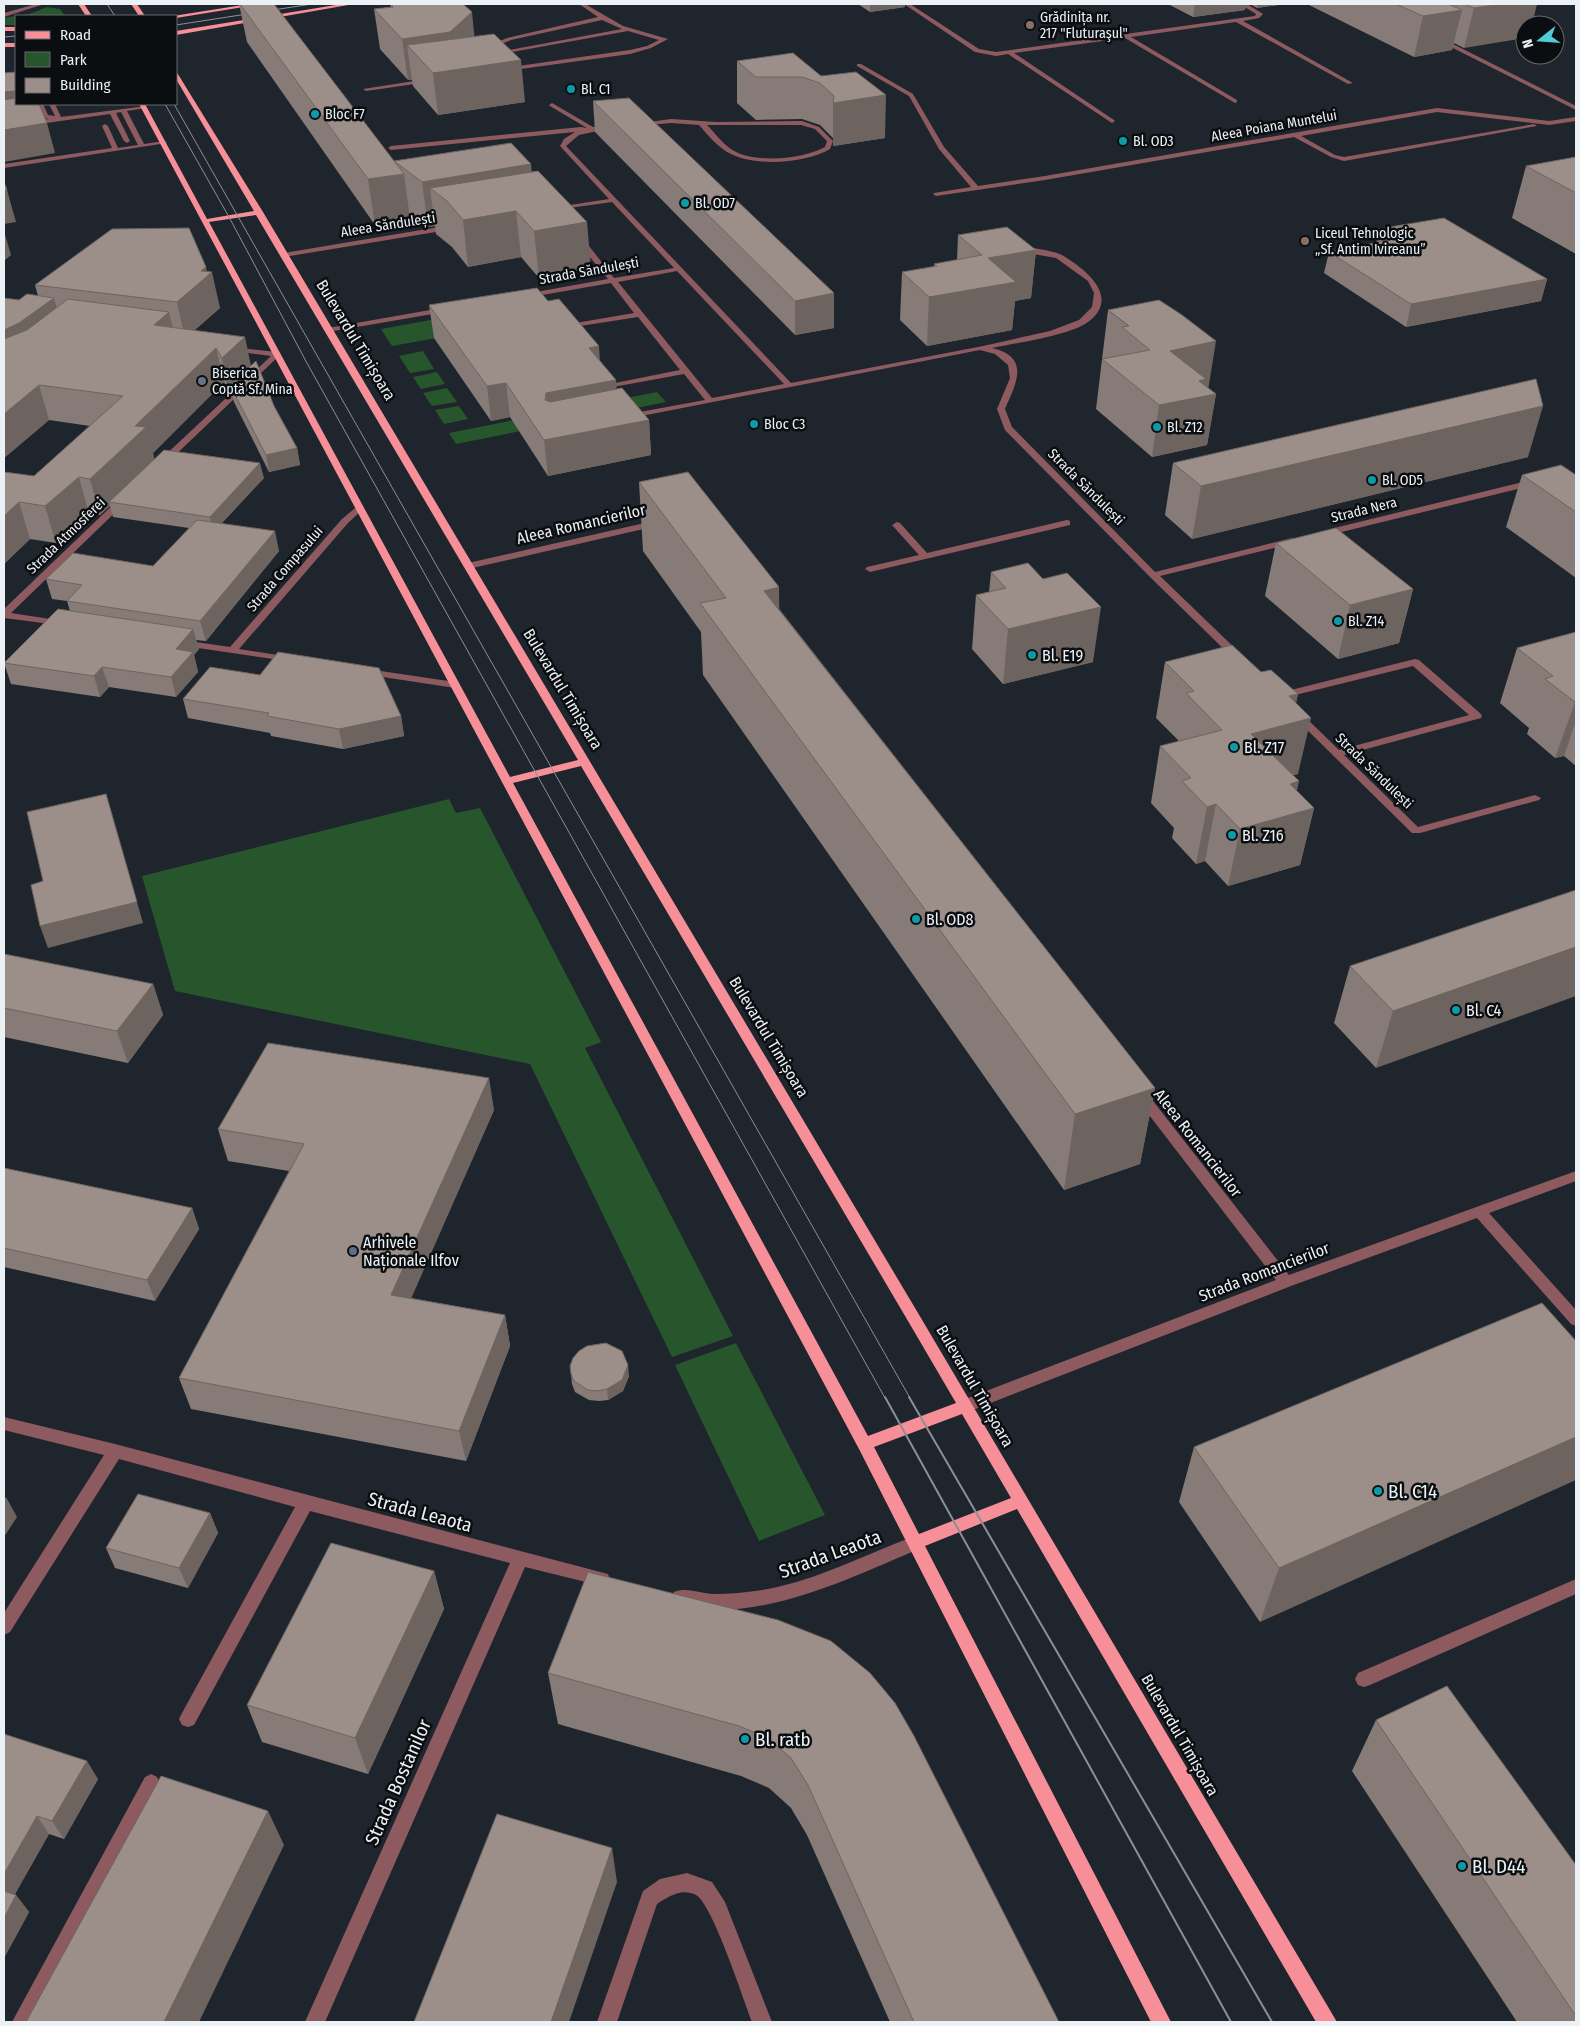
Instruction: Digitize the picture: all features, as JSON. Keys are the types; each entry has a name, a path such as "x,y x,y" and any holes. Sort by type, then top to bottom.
{"main road":[{"path":"81,4 88,15"},
{"path":"134,4 141,15"},
{"path":"178,16 259,4"},
{"path":"178,33 351,4"},
{"name":"Bulevardul Timișoara","path":"178,76 965,1406 1327,2022"},
{"path":"143,105 864,1444 1001,1709 1115,1937 1161,2022"},
{"path":"205,221 258,212"},
{"path":"507,781 584,762"},
{"path":"864,1444 965,1406"},
{"path":"915,1543 1020,1501"}],"street":[{"path":"4,15 41,4"},
{"path":"496,71 630,52 649,47 665,39 626,30 602,18 582,4"},
{"path":"907,4 977,50 996,54 1257,17 1260,14 1243,4"},
{"path":"602,18 508,39 492,45 484,53 626,30"},
{"path":"1237,20 1350,82"},
{"path":"1428,34 1576,108"},
{"path":"1126,36 1235,101"},
{"path":"1010,53 1112,122"},
{"path":"859,65 911,95 941,148 976,188"},
{"path":"366,89 438,79"},
{"path":"40,105 45,116 59,119"},
{"path":"52,105 59,119"},
{"path":"4,127 112,112 143,105"},
{"path":"552,105 591,128"},
{"path":"123,110 142,146"},
{"name":"Aleea Poiana Muntelui","path":"936,194 1437,110 1549,123 1576,118"},
{"path":"112,112 127,141"},
{"path":"633,124 671,121 702,124 802,123 817,128 830,141 828,148 815,154 795,158 755,159 741,157 731,152 702,124"},
{"path":"1295,135 1333,156 1344,159 1549,123"},
{"path":"105,126 116,150"},
{"path":"392,148 616,126"},
{"path":"591,128 568,139 563,146 789,385"},
{"path":"4,166 164,143"},
{"path":"546,211 614,200"},
{"path":"555,210 561,217"},
{"name":"Aleea Săndulești","path":"284,254 459,226"},
{"path":"573,231 710,401"},
{"path":"617,419 1052,333 1082,322 1096,308 1098,293 1091,280 1058,256 1033,250 1013,249"},
{"name":"Strada Săndulești","path":"516,297 678,269"},
{"path":"328,330 458,307"},
{"path":"556,328 640,314"},
{"path":"224,348 277,354"},
{"name":"Strada Săndulești","path":"980,348 998,352 1012,364 1014,378 1001,408 1008,428 1153,575 1243,662"},
{"path":"154,471 277,354"},
{"path":"605,387 686,371"},
{"name":"Strada Nera","path":"1153,575 1543,480"},
{"name":"Strada Atmosferei","path":"4,614 132,491"},
{"name":"Strada Compasului","path":"232,651 345,521 360,507"},
{"name":"Aleea Romancierilor","path":"468,566 671,520"},
{"path":"897,524 925,556"},
{"path":"870,569 1067,524"},
{"path":"4,614 70,625"},
{"path":"175,642 300,661"},
{"name":"Strada Săndulești","path":"1337,754 1477,716 1415,662 1281,699 1337,754 1416,831 1535,798"},
{"path":"358,670 455,685"},
{"name":"Aleea Romancierilor","path":"1131,1082 1286,1282"},
{"name":"Strada Romancierilor","path":"965,1406 1286,1282 1576,1176"},
{"path":"1479,1211 1576,1320"},
{"name":"Strada Leaota","path":"4,1424 114,1450 306,1503 520,1559 613,1581"},
{"path":"4,1626 114,1450"},
{"path":"188,1719 306,1503"},
{"name":"Strada Leaota","path":"669,1594 687,1599 739,1601 793,1591 915,1543"},
{"name":"Strada Bostanilor","path":"315,2022 520,1559"},
{"path":"1364,1680 1576,1586"},
{"path":"22,2022 151,1783"},
{"path":"607,2022 650,1898 667,1886 687,1882 706,1889 718,1909 762,2022"}],"green space":[{"path":"47,7 60,9 64,15 22,15"},
{"path":"15,16 15,25 4,25 4,18"},
{"path":"458,315 470,332 392,346 381,329"},
{"path":"423,351 434,369 410,373 399,356"},
{"path":"437,372 445,384 421,389 413,377"},
{"path":"447,388 457,402 432,406 423,393"},
{"path":"657,392 666,402 456,444 449,433"},
{"path":"459,406 468,419 444,424 435,410"},
{"path":"449,799 456,813 480,808 601,1042 585,1048 733,1336 672,1357 530,1064 175,991 142,876"},
{"path":"736,1343 825,1515 759,1541 675,1365"}],"building":[{"path":"240,4 274,4 404,174 368,179"},
{"path":"391,4 463,4 472,12 450,32 402,39 374,9 393,7"},
{"path":"1396,4 1448,4 1462,10 1423,16"},
{"path":"1464,4 1502,4 1474,8"},
{"path":"494,34 521,60 433,73 407,45"},
{"path":"793,53 821,76 856,72 886,95 833,103 834,96 820,83 802,77 756,77 737,61"},
{"path":"15,72 15,91 4,92 4,73"},
{"path":"15,98 15,105 39,105 47,123 4,130 4,100"},
{"path":"629,98 834,293 795,301 593,101"},
{"path":"511,143 531,164 422,182 394,161"},
{"path":"1576,157 1576,193 1526,166"},
{"path":"538,171 587,222 534,231 516,211 463,220 447,201 430,188"},
{"path":"1444,218 1547,279 1411,304 1329,252 1394,239 1378,229"},
{"path":"1007,227 1036,250 988,258 1016,282 929,297 902,272 982,255 958,235"},
{"path":"189,228 206,267 201,271 212,272 177,302 35,285 112,229"},
{"path":"537,288 548,301 559,299 599,346 589,348 616,380 546,393 545,400 550,402 622,388 649,420 544,440 506,383 487,386 429,305"},
{"path":"27,294 54,298 19,323 4,330 4,298 19,300"},
{"path":"68,299 169,312 154,325 245,337 222,358 216,348 135,426 146,427 90,479 79,477 45,506 19,502 4,516 4,472 34,476 123,396 39,385 4,414 4,339 27,330"},
{"path":"1159,300 1216,341 1170,351 1206,379 1199,381 1216,394 1159,405 1102,359 1150,350 1122,327 1129,326 1108,310"},
{"path":"256,361 274,406 297,448 266,455 230,385"},
{"path":"1536,379 1543,406 1201,486 1173,463"},
{"path":"164,450 260,463 210,517 109,502"},
{"path":"1561,465 1576,475 1576,512 1522,475"},
{"path":"688,472 779,587 764,591 1155,1088 1075,1114 700,603 726,598 639,482"},
{"path":"197,520 275,531 200,621 67,601 82,585 46,579 73,553 153,566"},
{"path":"1336,528 1413,589 1350,605 1276,543"},
{"path":"1028,563 1043,579 1067,573 1101,607 1008,629 976,595 1006,588 991,572"},
{"path":"58,609 193,629 176,649 193,652 171,677 102,667 94,676 4,663"},
{"path":"1576,632 1575,702 1545,679 1553,676 1517,648"},
{"path":"1232,645 1261,672 1271,670 1298,694 1289,696 1311,718 1251,734 1299,781 1290,784 1314,808 1240,829 1216,804 1207,807 1182,781 1191,778 1160,746 1222,730 1186,693 1194,691 1165,662"},
{"path":"278,652 379,668 401,716 339,729 267,716 269,713 183,699 210,667 260,675"},
{"path":"106,794 137,902 40,926 31,885 43,881 27,812"},
{"path":"1576,890 1576,947 1393,1011 1350,966"},
{"path":"4,954 153,984 117,1031 4,1008"},
{"name":"Arhivele Naționale Ilfov","path":"268,1043 489,1078 391,1295 505,1315 459,1431 179,1378 304,1144 218,1129"},
{"path":"4,1168 192,1208 147,1280 4,1248"},
{"name":"Bl. C14","path":"1542,1303 1576,1341 1576,1437 1279,1568 1194,1447"},
{"path":"606,1343 622,1351 628,1365 622,1380 607,1389 588,1390 574,1381 570,1366 573,1358 587,1346"},
{"path":"138,1494 210,1513 179,1568 106,1548"},
{"path":"331,1543 434,1571 355,1738 247,1705"},
{"path":"588,1572 778,1620 831,1641 870,1673 895,1703 914,1736 1059,2022 914,2022 808,1785 791,1758 768,1738 739,1726 548,1673"},
{"path":"1447,1686 1576,1865 1576,2016 1376,1720"},
{"path":"4,1734 87,1761 52,1821 37,1816 4,1874"},
{"path":"161,1776 268,1811 164,2022 26,2022"},
{"path":"497,1814 612,1848 551,2022 414,2022"},
{"path":"4,1891 16,1895 4,1918"}],"tram line":[{"path":"107,4 114,15"},
{"path":"178,25 312,4"},
{"path":"4,37 15,36"},
{"path":"166,105 229,217 308,365 885,1398"},
{"path":"175,105 910,1398"},
{"path":"885,1397 1231,2022"},
{"path":"909,1397 1272,2022"}],"place":[{"name":"Grădinița nr. 217 \"Fluturaşul\"","path":"1030,25"},
{"name":"Bl. C1","path":"571,89"},
{"name":"Bloc F7","path":"315,114"},
{"name":"Bl. OD3","path":"1123,141"},
{"name":"Bl. OD7","path":"685,203"},
{"name":"Liceul Tehnologic „Sf. Antim Ivireanu”","path":"1305,241"},
{"name":"Biserica Coptă Sf. Mina","path":"202,381"},
{"name":"Bloc C3","path":"754,424"},
{"name":"Bl. Z12","path":"1157,427"},
{"name":"Bl. OD5","path":"1372,480"},
{"name":"Bl. Z14","path":"1338,621"},
{"name":"Bl. E19","path":"1032,655"},
{"name":"Bl. Z17","path":"1234,747"},
{"name":"Bl. Z16","path":"1232,835"},
{"name":"Bl. OD8","path":"916,919"},
{"name":"Bl. C4","path":"1456,1010"},
{"name":"Arhivele Naționale Ilfov","path":"353,1251"},
{"name":"Bl. C14","path":"1378,1491"},
{"name":"Bl. ratb","path":"745,1739"},
{"name":"Bl. D44","path":"1462,1866"}]}
